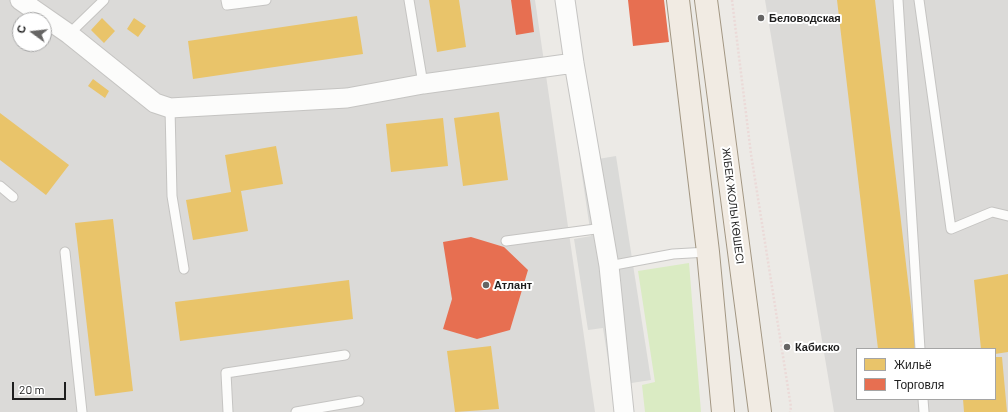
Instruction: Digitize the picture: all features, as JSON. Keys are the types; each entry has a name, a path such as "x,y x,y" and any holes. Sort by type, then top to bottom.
{"main road":[{"path":"678,0 708,252 723,412"},
{"name":"ЖІБЕК ЖОЛЫ КӨШЕСІ","path":"706,0 760,412"},
{"path":"714,412 721,386"}],"street":[{"path":"20,0 69,34 155,103 170,108 347,98 423,84 574,63"},
{"path":"565,0 574,63 609,266 624,412"}],"lane":[{"path":"69,34 104,0"},
{"path":"226,0 227,6 266,0"},
{"path":"409,0 423,84"},
{"path":"898,0 920,348"},
{"path":"919,0 952,229 992,212 1008,216"},
{"path":"170,108 172,196 184,269"},
{"path":"0,186 13,197"},
{"path":"506,242 603,228"},
{"path":"65,252 82,412"},
{"path":"609,266 673,254 708,252"},
{"path":"228,412 226,373 345,355"},
{"path":"923,400 924,412"},
{"path":"296,412 359,401"}],"path":[{"path":"732,0 751,154 791,407 790,412"}],"shaded area":[{"path":"0,0 535,0 595,412 0,412"},
{"path":"765,0 1008,0 1008,412 834,412"},
{"path":"616,156 651,380 612,386 603,328 588,330 574,239 591,236 580,162"}],"green space":[{"path":"689,263 701,412 645,412 642,385 655,382 638,271"}],"building: Жильё":[{"path":"429,0 459,0 466,47 437,52"},
{"path":"837,0 875,0 916,348 878,348"},
{"path":"357,16 363,54 193,79 188,41"},
{"path":"102,18 115,31 104,43 91,30"},
{"path":"134,18 146,26 138,37 127,29"},
{"path":"93,79 109,91 105,98 88,86"},
{"path":"499,112 508,180 463,186 454,118"},
{"path":"0,113 69,165 46,195 0,160"},
{"path":"443,118 448,166 391,172 386,124"},
{"path":"276,146 283,184 241,191 248,231 193,240 186,200 231,192 225,155"},
{"path":"113,219 133,391 95,396 75,223"},
{"path":"1008,274 1008,352 996,354 996,348 981,348 974,280"},
{"path":"349,280 353,319 180,341 175,302"},
{"path":"491,346 499,409 455,412 447,351"},
{"path":"996,357 1002,357 1007,412 964,412 963,400 996,400"}],"building: Торговля":[{"path":"511,0 530,0 534,32 516,35"},
{"path":"628,0 664,0 669,42 633,46"},
{"name":"Атлант","path":"471,237 504,247 528,270 510,330 477,339 443,329 452,299 443,242"}],"place":[{"name":"Беловодская","path":"761,18"},
{"name":"Атлант","path":"486,285"},
{"name":"Кабиско","path":"787,347"}]}
